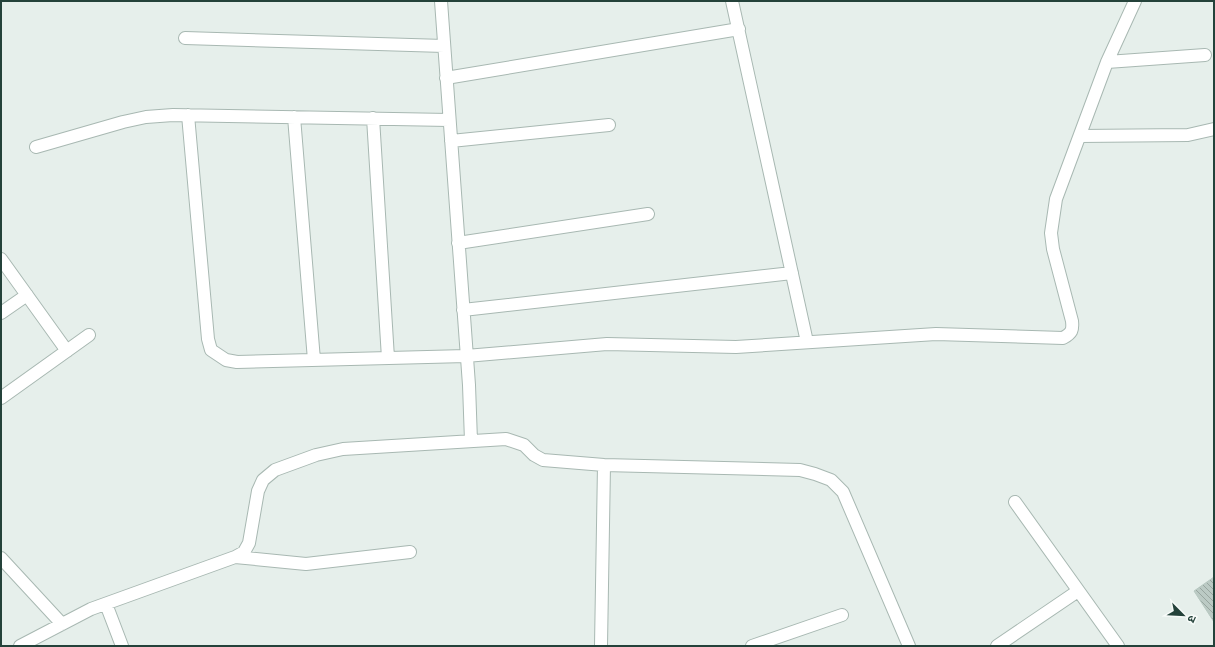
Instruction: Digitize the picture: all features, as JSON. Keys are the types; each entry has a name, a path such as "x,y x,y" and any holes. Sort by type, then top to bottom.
{"street":[{"path":"441,1 466,361 469,385 471,441"},
{"path":"732,1 807,342"},
{"path":"188,115 208,339 211,350 226,360 237,362 388,358 466,361 607,344 723,348 936,334 1064,338 1070,334 1073,329 1053,248 1051,233 1056,199 1107,62 1135,1"},
{"path":"446,78 738,29"},
{"path":"185,38 444,46"},
{"path":"1107,62 1205,55"},
{"path":"36,147 123,122 146,117 188,115 449,120"},
{"path":"294,117 314,360"},
{"path":"373,118 388,358"},
{"path":"451,141 609,125"},
{"path":"1080,136 1188,135 1214,129"},
{"path":"458,243 648,214"},
{"path":"1,260 67,351"},
{"path":"463,310 792,273"},
{"path":"1,313 27,295"},
{"path":"1,398 89,335"},
{"path":"20,646 91,609 235,558 244,552 249,543 258,491 263,480 275,470 316,455 343,449 506,438 524,445 534,455 543,460 604,465 800,470 831,480 843,492 908,646"},
{"path":"601,646 604,465"},
{"path":"1015,502 1118,646"},
{"path":"235,558 306,564 410,552"},
{"path":"1,558 62,624"},
{"path":"998,645 1078,591"},
{"path":"106,604 122,646"},
{"path":"752,646 842,615"}],"building":[{"path":"1214,577 1214,622 1194,591"}]}
